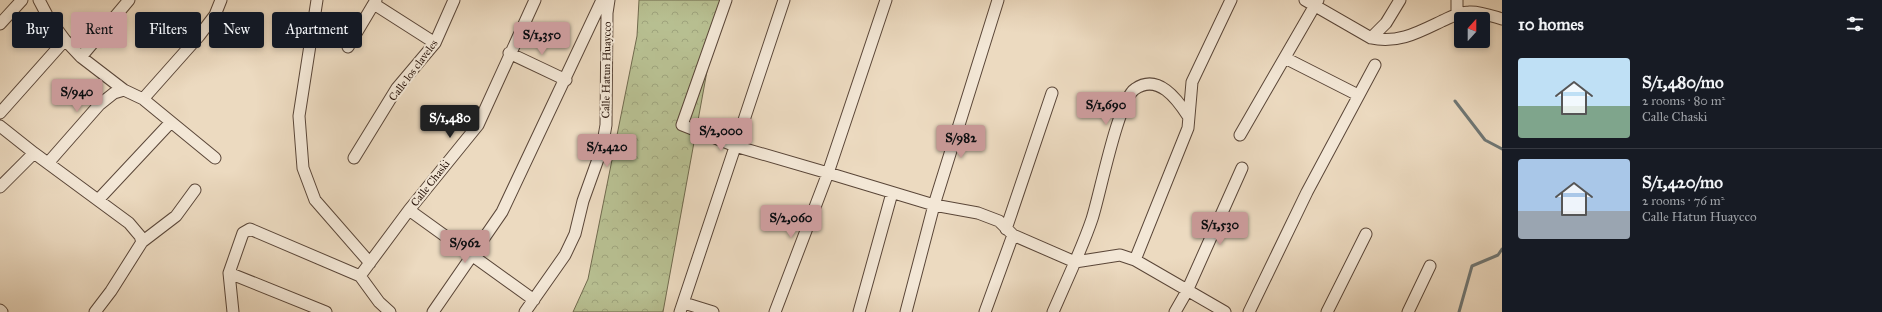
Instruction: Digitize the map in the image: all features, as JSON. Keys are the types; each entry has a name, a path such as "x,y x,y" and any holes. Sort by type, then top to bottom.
{"street":[{"path":"0,24 22,0"},
{"path":"39,0 48,17 65,40 81,57 124,90 143,99 215,158"},
{"path":"81,57 129,0"},
{"path":"317,0 299,116 303,168 315,200 370,263"},
{"name":"Calle los claveles","path":"354,158 397,88 435,43 454,0"},
{"name":"Calle Chaski","path":"360,276 409,210 478,125 509,53 535,0"},
{"path":"432,312 473,256 502,212 566,80 602,0"},
{"name":"Calle Hatun Huaycco","path":"525,312 565,255 575,234 582,201 602,148 606,125 607,13 609,0"},
{"path":"726,0 682,125 735,146 892,193 934,205 978,212 999,221 1010,232 1075,262 1120,255 1135,260 1224,312"},
{"path":"713,312 682,307 784,0"},
{"path":"775,312 828,173 886,0"},
{"path":"906,312 934,205 998,0"},
{"path":"1135,260 1188,128 1192,82 1231,0"},
{"path":"1305,0 1317,3 1371,38 1394,40 1418,32 1454,15"},
{"path":"1371,38 1386,23 1400,0"},
{"path":"1457,0 1457,12"},
{"path":"143,99 200,36 215,16 218,1"},
{"path":"362,24 375,2 435,43"},
{"path":"1240,135 1317,3"},
{"path":"1490,16 1502,19"},
{"path":"0,113 65,40"},
{"path":"509,53 566,80"},
{"path":"1285,58 1358,95"},
{"path":"1249,312 1307,192 1375,65"},
{"path":"1053,312 1092,218 1122,112 1129,95 1135,89 1146,85 1159,86 1169,92 1188,116"},
{"path":"48,163 100,105 114,93 124,90"},
{"path":"985,312 1052,93"},
{"path":"98,200 171,122"},
{"path":"0,126 135,229 142,242"},
{"path":"0,187 34,153"},
{"path":"1175,312 1187,291 1242,168"},
{"path":"95,312 112,291 142,242 176,216 195,190"},
{"path":"859,312 892,193"},
{"path":"409,210 534,300"},
{"path":"233,312 229,273 243,233 250,229 360,276 380,302 390,312"},
{"path":"1327,312 1366,234"},
{"path":"1408,312 1430,266"},
{"path":"229,273 326,312"}],"green space":[{"path":"639,0 720,0 663,312 573,312 588,279 637,36"}],"waterway":[{"path":"1455,101 1485,140 1502,149"},
{"path":"1459,312 1472,266 1498,255 1502,249"}]}
